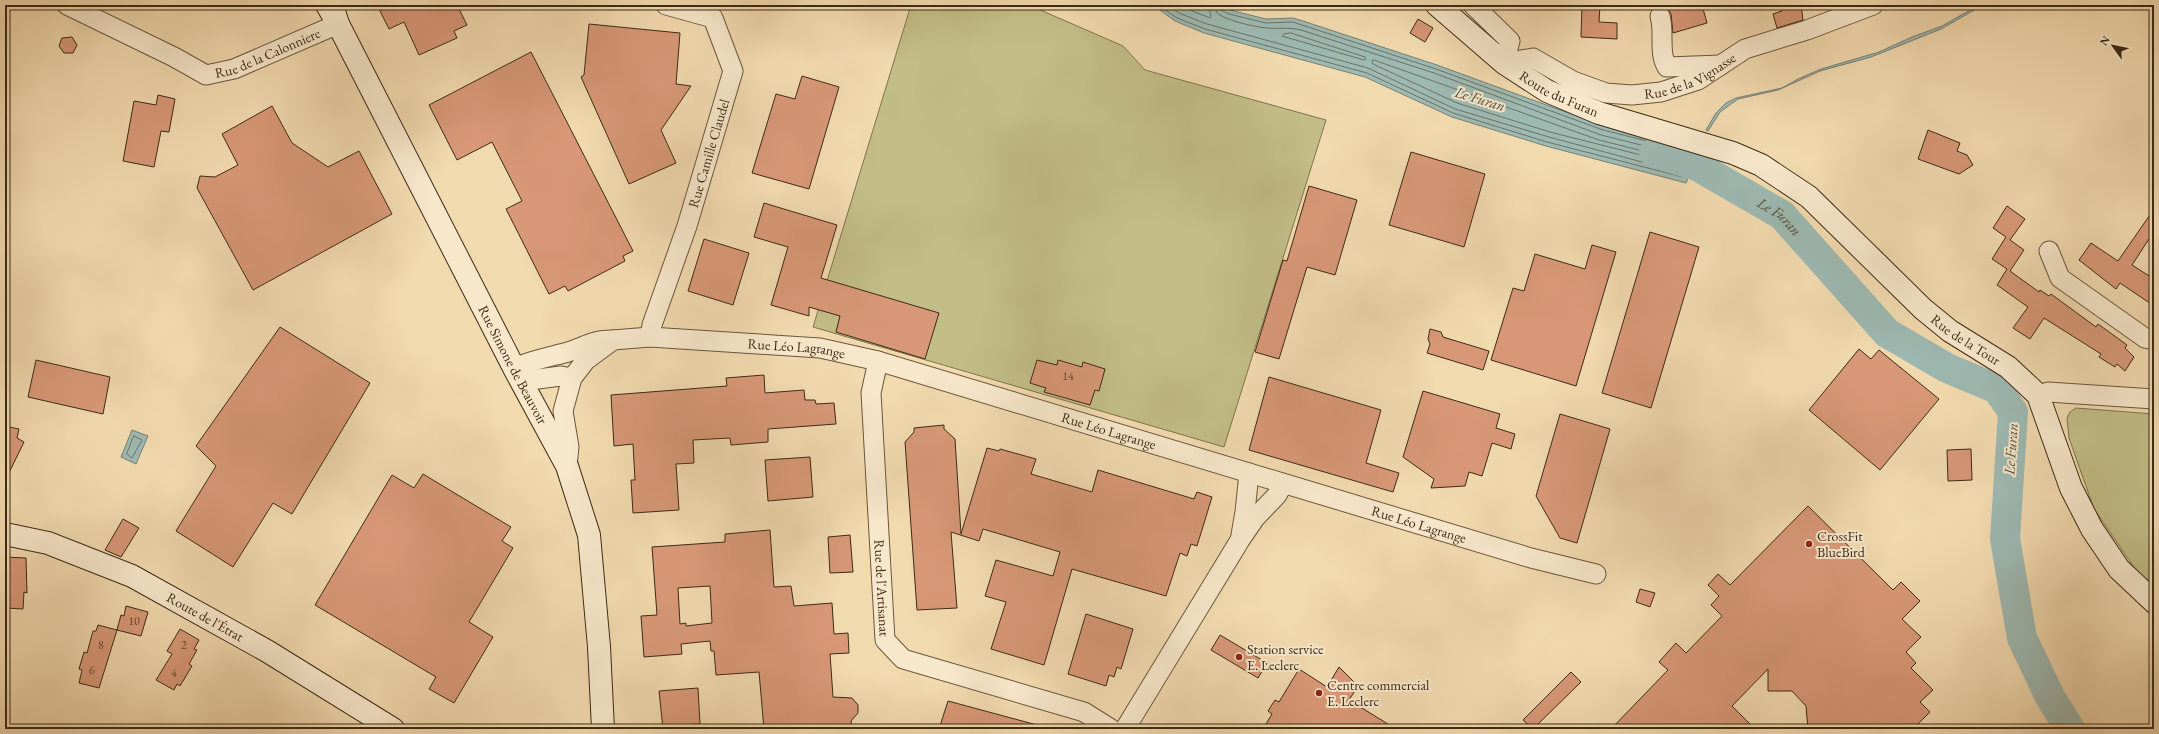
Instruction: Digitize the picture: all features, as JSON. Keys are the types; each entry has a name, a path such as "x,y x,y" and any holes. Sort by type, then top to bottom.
{"main road":[{"name":"Rue Simone de Beauvoir","path":"326,5 335,15 518,374 567,466 589,535 599,647 603,729"},
{"name":"Route du Furan","path":"1436,5 1504,63 1547,90 1599,113 1703,143"},
{"name":"Rue de la Tour","path":"1703,143 1761,165 1809,197 1923,309 1950,331 2008,367 2038,396 2071,488 2092,530 2119,569 2154,602"},
{"name":"Route de l'Étrat","path":"5,534 48,543 132,576 267,651 393,729"}],"street":[{"name":"Rue de la Calonniere","path":"67,5 174,57 206,75 234,69 335,15"},
{"name":"Rue Camille Claudel","path":"650,337 652,325 687,226 733,71 713,18 666,5"},
{"path":"1474,5 1510,41 1504,63"},
{"name":"Rue de la Vignasse","path":"1504,63 1533,58 1572,81 1587,87 1606,92 1632,95 1661,92 1690,82 1721,65 1745,49 1807,30 1873,5"},
{"path":"1660,16 1663,26 1663,61 1667,67 1721,65"},
{"path":"2049,251 2060,278 2145,338 2154,340"},
{"name":"Rue Léo Lagrange","path":"518,374 531,360 569,351 597,340 613,340 630,337 820,348 878,361 1531,558 1596,574"},
{"name":"Rue Léo Lagrange","path":"567,466 569,447 563,411 572,378 586,360 613,340"},
{"name":"Rue de l'Artisanat","path":"878,361 871,393 885,640 903,659 1084,712 1111,729"},
{"path":"518,374 572,378"},
{"path":"2038,396 2048,392 2154,399"},
{"path":"1240,540 1246,512 1248,473"},
{"path":"1125,729 1240,540 1255,518 1278,495 1283,484"}],"shaded area":[{"path":"911,5 1029,5 1123,46 1145,70 1326,120 1224,447 813,327"},
{"path":"2076,408 2154,414 2154,584 2138,573 2094,509 2069,438 2067,418 2070,412"}],"water":[{"path":"1153,5 1220,5 1230,10 1266,19 1293,18 1437,65 1604,126 1645,136 1698,154 1686,183 1546,146 1452,117 1365,77 1204,33 1175,21"},
{"path":"1979,5 1983,5 1941,29 1871,57 1820,71 1778,90 1738,99 1720,112 1708,131 1706,130 1716,113 1726,103 1736,98 1782,88 1821,69 1879,52 1912,37 1942,26"},
{"path":"132,430 148,436 136,464 121,457"}],"building":[{"path":"377,5 457,5 467,25 454,31 457,38 419,55 404,22 389,29"},
{"path":"1582,5 1600,5 1599,22 1617,23 1617,39 1581,37"},
{"path":"1665,5 1702,5 1707,23 1673,33 1671,14"},
{"path":"1781,5 1801,5 1803,20 1777,28 1773,14 1782,11"},
{"path":"1418,19 1433,28 1425,42 1410,33"},
{"path":"589,24 680,33 676,84 691,86 661,130 676,163 629,184 581,77 584,75"},
{"path":"72,37 77,45 73,53 64,53 59,46 62,38"},
{"path":"531,52 633,251 623,256 625,261 568,291 565,286 549,294 506,209 522,201 492,142 457,160 429,105"},
{"path":"802,76 839,87 809,189 752,173 776,94 795,99"},
{"path":"158,95 175,99 169,132 161,131 154,167 123,161 134,101 156,105"},
{"path":"272,106 292,143 328,167 359,151 392,214 253,290 197,188 200,176 215,177 238,165 222,134"},
{"path":"1928,130 1960,143 1957,151 1967,155 1973,165 1959,174 1918,159"},
{"path":"1411,152 1485,174 1464,247 1389,225"},
{"path":"1309,186 1357,200 1335,275 1307,267 1279,359 1255,352 1283,260 1287,261"},
{"path":"764,203 837,225 821,278 939,313 925,359 836,332 840,316 809,307 809,316 771,305 788,247 754,237"},
{"path":"2007,206 2025,219 2010,240 2024,250 2010,271 2039,292 2040,290 2049,296 2051,294 2096,327 2098,324 2127,345 2125,348 2134,357 2125,371 2117,364 2115,367 2099,357 2101,354 2044,318 2030,339 2013,328 2028,307 1997,285 2007,269 1992,259 2006,237 1993,228"},
{"path":"2154,209 2154,243 2149,239 2132,265 2154,279 2154,306 2120,283 2116,289 2079,260 2091,243 2118,261"},
{"path":"1650,232 1699,247 1651,408 1602,393"},
{"path":"704,239 749,253 733,305 688,291"},
{"path":"1592,245 1616,252 1576,386 1491,360 1513,288 1524,291 1535,254 1585,269"},
{"path":"280,327 370,383 292,514 273,503 233,567 176,531 216,466 196,446"},
{"path":"1430,329 1441,332 1443,337 1489,351 1483,370 1427,353 1430,344 1428,339"},
{"path":"1859,349 1871,359 1879,350 1939,399 1880,470 1809,410"},
{"path":"36,360 110,377 103,414 28,397"},
{"path":"1037,360 1057,365 1058,360 1082,367 1083,362 1105,369 1099,391 1095,390 1090,405 1044,392 1046,388 1030,383"},
{"path":"764,375 765,393 804,390 805,400 815,400 816,404 834,403 836,424 768,429 768,442 731,445 730,438 693,440 694,463 676,464 679,510 633,513 631,480 635,480 633,444 614,446 611,395 727,386 726,378"},
{"path":"1269,377 1381,410 1366,463 1399,473 1393,492 1249,450"},
{"path":"1423,391 1500,414 1496,428 1515,434 1511,449 1492,443 1482,476 1469,472 1465,486 1431,488 1434,479 1403,457"},
{"path":"1560,414 1610,429 1577,543 1560,538 1536,496"},
{"path":"944,425 944,429 955,439 961,534 987,448 999,451 1000,449 1036,459 1031,474 1092,492 1098,470 1194,499 1197,492 1212,497 1197,546 1191,544 1187,556 1180,553 1166,596 1072,569 1044,665 991,649 1006,602 985,596 996,560 1053,576 1060,552 983,529 979,541 951,532 957,608 917,610 905,442 914,432 914,428"},
{"path":"5,426 19,429 17,438 24,442 5,481"},
{"path":"1971,449 1972,480 1948,481 1947,450"},
{"path":"810,457 813,497 768,501 765,460"},
{"path":"423,474 511,527 502,541 513,548 469,622 493,637 454,703 429,689 436,677 315,605 392,475 414,488"},
{"path":"1808,506 1893,590 1901,582 1920,601 1902,619 1921,637 1906,652 1916,663 1911,668 1933,690 1920,702 1930,712 1913,729 1808,729 1806,706 1792,691 1768,691 1768,669 1732,706 1755,729 1611,729 1668,670 1659,662 1676,643 1686,653 1722,616 1711,605 1719,596 1708,585 1718,574 1730,585"},
{"path":"123,519 139,528 121,557 105,550"},
{"path":"770,530 774,587 791,586 794,606 832,603 834,634 848,633 849,653 830,654 833,697 852,698 858,705 858,713 851,721 852,729 764,729 759,672 716,675 714,651 711,651 710,641 681,644 682,654 644,657 641,616 657,615 652,547 725,542 725,534","holes":["710,586 712,623 686,626 686,623 680,624 678,588"]},
{"path":"850,535 853,572 830,573 828,537"},
{"path":"5,557 26,558 27,593 24,592 23,609 5,608"},
{"path":"1640,589 1655,593 1650,607 1636,602"},
{"path":"126,606 148,612 141,636 117,630 121,615 124,616"},
{"path":"1086,614 1133,629 1121,669 1117,667 1114,677 1109,675 1106,686 1068,674"},
{"path":"98,625 117,630 99,688 79,683 82,670 79,669 84,652 87,653 93,631 96,631"},
{"path":"180,629 199,640 194,649 197,650 189,664 192,666 180,686 177,684 174,690 156,680 172,654 167,651"},
{"name":"Station service E. Leclerc","path":"1220,635 1267,663 1258,678 1211,650"},
{"name":"Centre commercial E. Leclerc","path":"1339,667 1358,686 1349,700 1396,729 1263,729 1272,714 1268,711 1275,700 1279,702 1299,669 1327,687"},
{"path":"1571,672 1581,682 1533,729 1523,720"},
{"path":"698,688 700,724 681,725 678,729 663,729 659,691"},
{"path":"948,701 1037,725 1037,729 939,729"}],"waterway":[{"name":"Le Furan","path":"1654,153 1697,166 1782,215 1887,333 1947,368 1997,389 2013,412 2005,539 2022,638 2050,697 2070,729"}],"place":[{"name":"CrossFit BlueBird","path":"1809,544"},
{"name":"Station service E. Leclerc","path":"1239,657"},
{"name":"Centre commercial E. Leclerc","path":"1319,693"}]}
